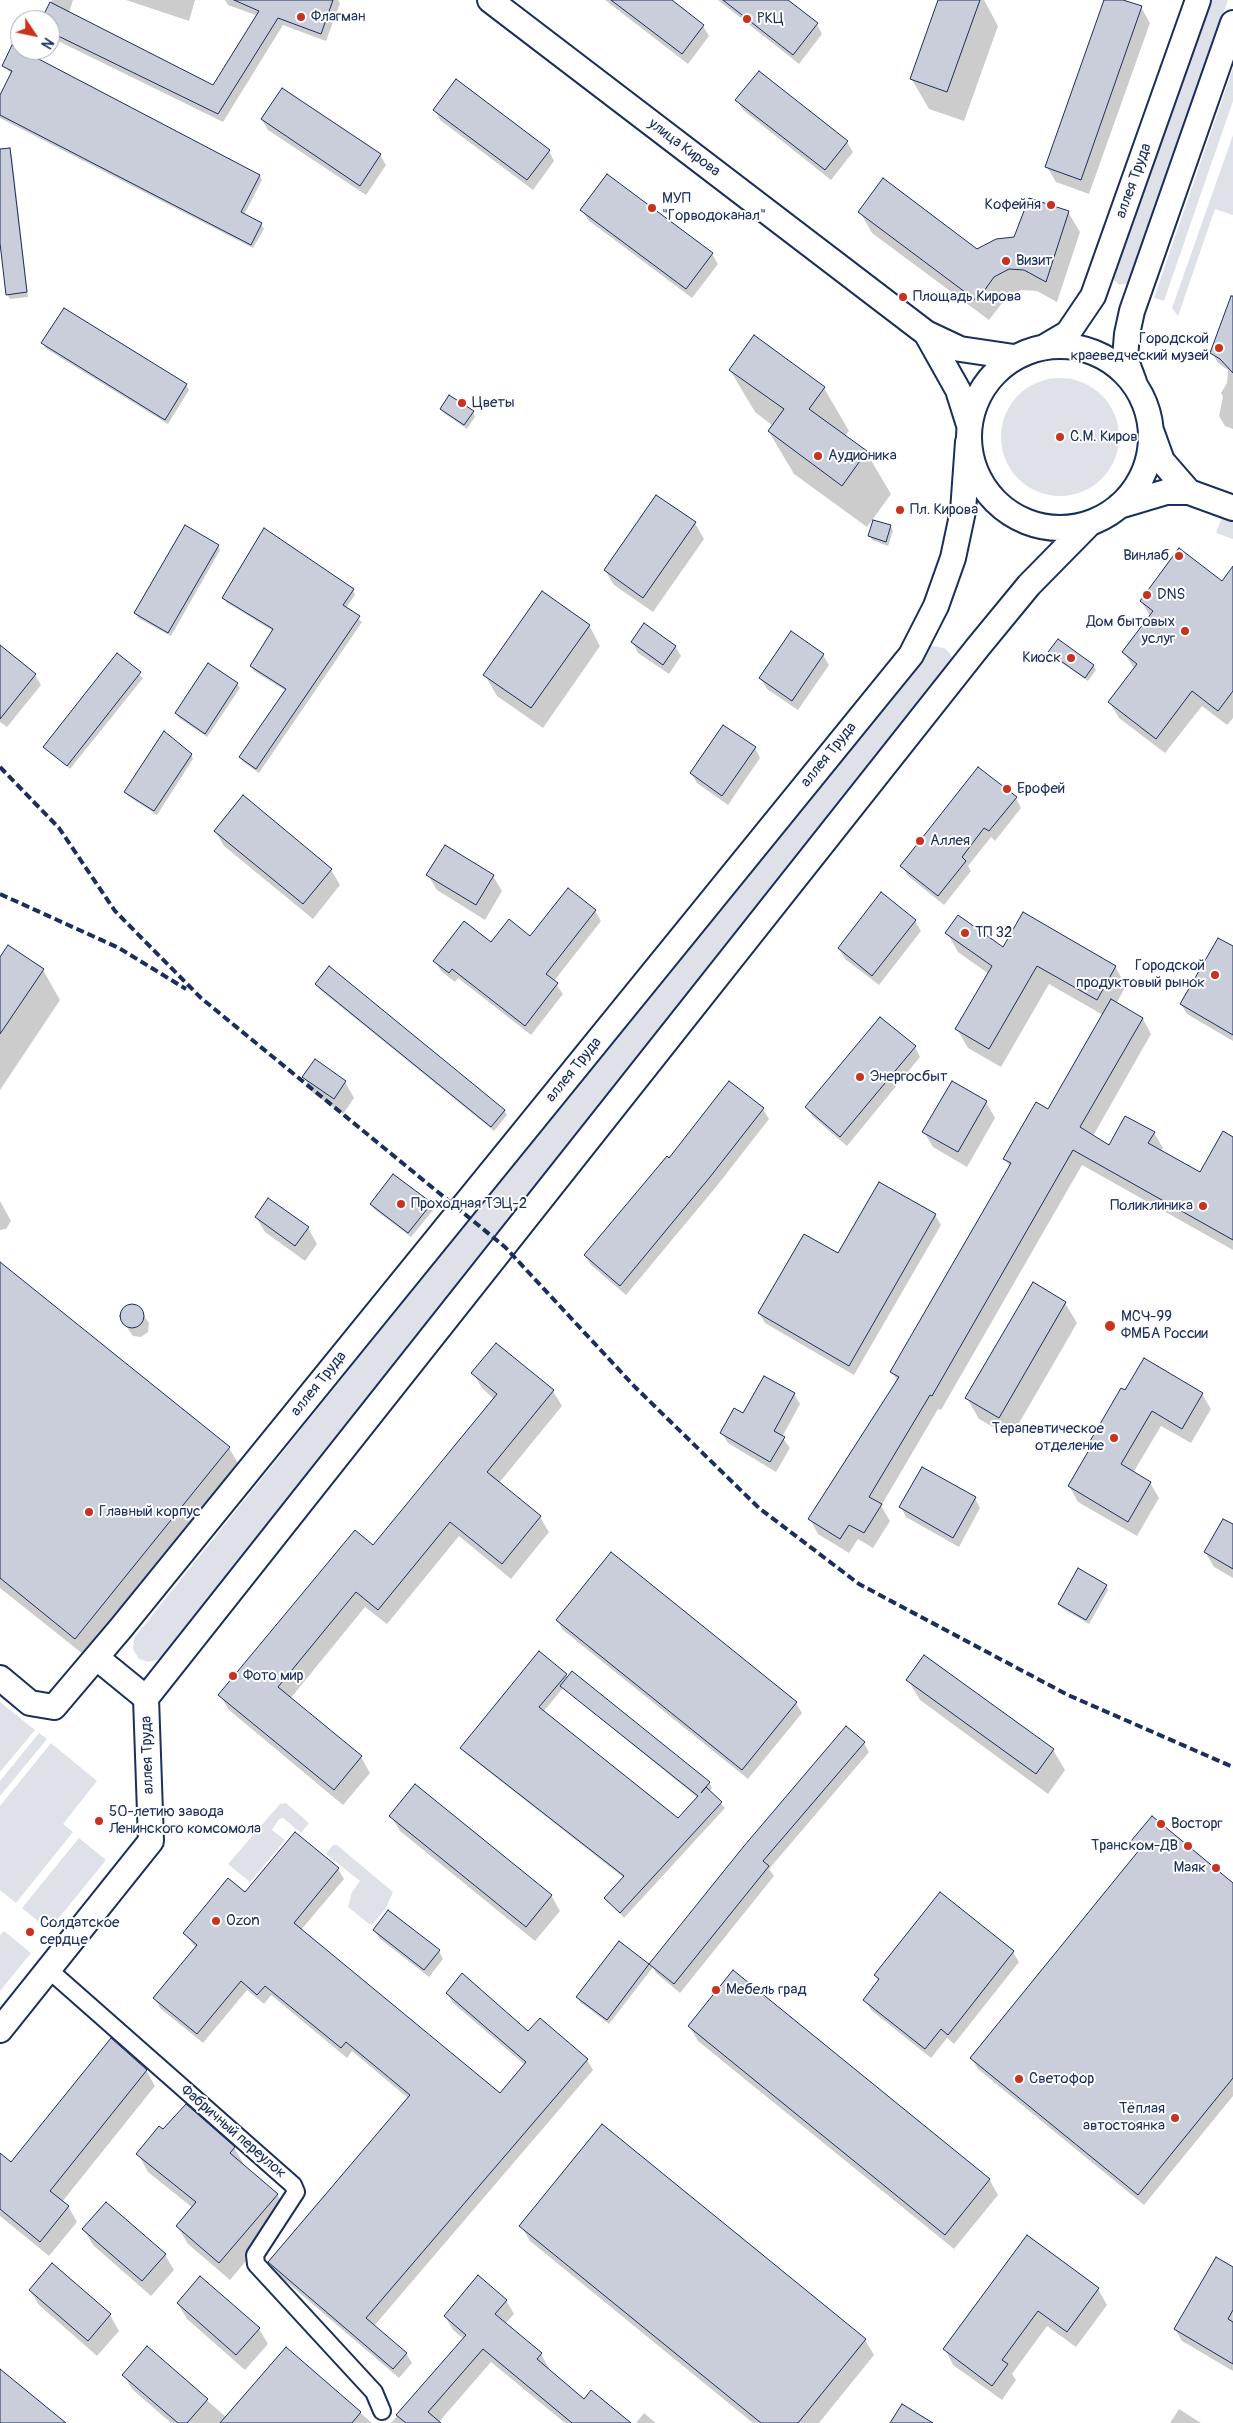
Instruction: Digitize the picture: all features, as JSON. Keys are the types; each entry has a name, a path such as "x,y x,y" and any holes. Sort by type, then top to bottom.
{"street":[{"name":"улица Кирова","path":"490,0 926,333 960,349 1014,358"},
{"name":"аллея Труда","path":"1046,346 1068,333 1093,296 1198,0"},
{"path":"1134,384 1124,358 1126,334 1132,311 1233,23"},
{"name":"улица Кирова","path":"926,333 958,390 969,434"},
{"path":"1189,492 1162,461 1151,431 1143,399 1134,384 1124,371 1096,353 1071,346 1046,346 1014,358 994,373 979,393 969,434 971,459 981,482 996,502 1009,513 1040,526 1073,527 1090,523 1119,506 1166,492 1189,492 1233,508"},
{"path":"1119,506 1140,480 1147,465 1151,431"},
{"name":"аллея Труда","path":"0,1678 30,1702 54,1707 96,1658 911,655 936,606 953,558 963,511 969,434"},
{"name":"аллея Труда","path":"0,2030 151,1841 146,1698 978,647 1029,585 1090,523"},
{"name":"аллея Труда","path":"96,1658 146,1698"},
{"name":"Фабричный переулок","path":"48,1969 294,2185 296,2192 255,2255 256,2264 374,2392 382,2411"}],"shaded area":[{"path":"1210,0 1228,0 1128,283 1119,285 1112,278"},
{"path":"1233,68 1233,101 1164,301 1154,298"},
{"path":"1233,135 1233,215 1215,209 1178,316 1172,308"},
{"path":"1060,378 1083,382 1102,395 1115,414 1119,437 1115,460 1102,479 1083,492 1060,496 1037,492 1018,479 1005,460 1001,437 1005,414 1018,395 1037,382"},
{"path":"1222,517 1233,521 1233,539 1216,533"},
{"path":"932,646 944,648 948,651 952,657 952,669 160,1659 149,1662 139,1659 133,1649 134,1638 926,648"},
{"path":"0,1702 35,1730 0,1772"},
{"path":"39,1733 47,1739 0,1796 0,1781"},
{"path":"51,1743 97,1781 63,1824 73,1832 16,1903 0,1890 0,1806"},
{"path":"286,1803 309,1823 301,1833 283,1818 279,1819 272,1830 285,1840 250,1882 228,1864 280,1804"},
{"path":"79,1838 106,1860 49,1930 22,1908"},
{"path":"333,1845 337,1845 393,1892 386,1908 373,1924 369,1924 348,1907 352,1892 360,1881 326,1854"},
{"path":"4,1931 31,1953 0,1991 0,1935"}],"building":[{"path":"234,0 333,0 321,34 278,18 218,114 60,37 60,10 46,10 50,2 213,85 259,11"},
{"path":"611,0 672,0 704,25 682,54"},
{"path":"723,0 788,0 818,23 793,55"},
{"path":"938,0 980,0 947,92 910,79"},
{"path":"1104,0 1123,0 1142,6 1081,180 1045,167"},
{"path":"10,49 10,60 41,60 260,175 241,212 262,223 251,245 0,115 0,95 12,71 2,66"},
{"path":"759,71 848,141 825,170 735,100"},
{"path":"456,79 550,150 527,180 433,110"},
{"path":"282,88 381,154 360,186 261,119"},
{"path":"10,148 27,292 6,295 0,243 0,149"},
{"path":"607,174 713,253 686,289 580,210"},
{"path":"883,178 977,249 996,239 1014,237 1029,198 1069,211 1046,282 1024,270 1009,269 994,277 977,301 858,212"},
{"name":"Городской краеведческий музей","path":"1231,296 1233,296 1233,373 1220,359 1210,353"},
{"path":"64,308 187,384 165,420 41,343"},
{"path":"754,335 825,387 809,409 867,451 842,486 768,431 784,409 729,370"},
{"path":"449,395 474,411 464,425 440,409"},
{"path":"656,495 696,522 643,598 604,570"},
{"path":"873,520 891,525 886,542 868,536"},
{"path":"185,525 219,545 168,633 134,613"},
{"path":"264,528 354,589 343,605 360,616 256,769 239,757 286,689 250,666 273,629 222,598"},
{"name":"Дом бытовых услуг","path":"1179,548 1222,581 1233,566 1233,691 1218,711 1192,691 1156,739 1108,702 1137,664 1122,652 1153,611 1140,601"},
{"path":"542,591 590,625 531,708 483,675"},
{"path":"644,623 676,646 663,665 631,642"},
{"path":"791,631 824,654 792,701 759,678"},
{"name":"Киоск","path":"1058,639 1094,665 1085,678 1048,652"},
{"path":"0,645 36,674 0,719"},
{"path":"117,653 141,672 67,766 43,747"},
{"path":"208,663 238,683 205,734 175,713"},
{"path":"723,725 756,747 722,796 690,773"},
{"path":"164,731 192,754 154,811 124,792"},
{"path":"978,767 1017,797 989,831 984,828 962,857 966,861 938,896 900,866"},
{"path":"243,795 332,869 303,904 214,831"},
{"path":"445,845 494,875 476,905 426,875"},
{"path":"568,888 596,910 546,974 558,983 525,1026 452,969 449,973 433,961 464,921 491,942 509,919 530,936"},
{"path":"881,892 916,920 872,976 838,948"},
{"path":"1023,912 1116,966 1097,1000 1037,966 989,1049 955,1029 992,966 945,933 958,915 1003,947"},
{"name":"Городской продуктовый рынок","path":"1218,938 1233,946 1233,1035 1180,1004"},
{"path":"8,945 44,969 0,1034 0,957"},
{"path":"329,966 505,1110 491,1127 315,984"},
{"path":"1111,999 1143,1018 1080,1127 1109,1145 1125,1116 1155,1132 1148,1143 1200,1172 1223,1131 1233,1137 1233,1240 1073,1150 932,1396 930,1395 869,1497 882,1504 864,1533 849,1525 840,1539 808,1519 899,1377 890,1372 1011,1163 1003,1159 1036,1102 1048,1109"},
{"name":"Энергосбыт","path":"880,1017 916,1046 840,1137 805,1107"},
{"path":"315,1059 346,1081 334,1099 302,1077"},
{"path":"729,1081 764,1108 620,1286 584,1255 667,1156 669,1158"},
{"path":"952,1081 987,1101 958,1152 922,1132"},
{"name":"Проходная ТЭЦ-2","path":"393,1174 432,1203 408,1233 370,1204"},
{"path":"879,1182 936,1214 849,1366 758,1313 804,1234 838,1253"},
{"path":"268,1198 309,1227 295,1246 255,1217"},
{"name":"Главный корпус","path":"0,1262 230,1447 75,1639 0,1578"},
{"path":"1033,1282 1066,1302 999,1418 965,1398"},
{"path":"132,1304 141,1307 144,1316 141,1325 132,1328 123,1325 120,1316 123,1307"},
{"path":"496,1343 554,1390 487,1472 541,1516 502,1564 450,1522 378,1610 356,1592 278,1687 362,1756 334,1790 218,1695 355,1530 373,1545 497,1394 471,1373"},
{"name":"Терапевтическое отделение","path":"1144,1358 1203,1393 1182,1429 1152,1411 1121,1464 1151,1482 1128,1522 1068,1486 1089,1450 1086,1448 1121,1388 1125,1390"},
{"path":"764,1376 795,1393 774,1431 785,1437 770,1462 720,1433 734,1408 743,1413"},
{"path":"922,1467 976,1497 953,1538 899,1507"},
{"path":"1223,1519 1233,1524 1233,1569 1204,1552"},
{"path":"611,1552 797,1702 742,1770 556,1620"},
{"path":"1078,1568 1107,1585 1086,1620 1058,1604"},
{"path":"539,1651 567,1674 539,1707 678,1818 698,1796 560,1686 572,1671 710,1782 701,1793 706,1787 722,1802 620,1913 604,1898 624,1876 460,1748"},
{"path":"924,1655 1054,1749 1036,1774 906,1680"},
{"path":"846,1726 865,1742 763,1861 769,1866 674,1984 649,1964 744,1846"},
{"path":"415,1784 552,1895 526,1927 389,1816"},
{"path":"1152,1816 1233,1883 1233,2078 1138,2195 970,2058 1140,1849 1131,1841"},
{"path":"295,1832 339,1868 294,1923 500,2093 526,2062 446,1993 462,1973 528,2031 540,2018 588,2059 366,2318 407,2353 393,2369 268,2262 410,2095 346,2042 341,2048 265,1986 257,1995 241,1981 197,2034 153,1998 197,1945 183,1933 228,1878 245,1892"},
{"path":"940,1892 1014,1951 948,2035 941,2029 925,2049 863,2000 879,1979 874,1975"},
{"path":"388,1910 440,1950 424,1970 373,1930"},
{"path":"619,1941 649,1964 607,2020 576,1997"},
{"path":"733,1970 990,2179 945,2235 688,2026"},
{"path":"111,2038 147,2070 50,2191 69,2206 40,2242 0,2209 0,2153 11,2162"},
{"path":"186,2104 235,2147 230,2153 278,2194 219,2263 176,2226 196,2202 136,2154 159,2126 163,2129"},
{"path":"602,2124 866,2339 798,2423 761,2423 519,2226"},
{"path":"106,2202 166,2254 142,2281 82,2229"},
{"path":"1027,2235 1099,2288 1067,2332 1038,2311 1002,2360 1008,2364 992,2386 943,2349"},
{"path":"1216,2257 1233,2267 1233,2310 1228,2319 1233,2322 1233,2364 1174,2329"},
{"path":"52,2263 111,2314 88,2341 29,2290"},
{"path":"478,2275 507,2300 495,2314 542,2353 537,2359 584,2399 591,2390 631,2423 572,2423 483,2349 428,2412 441,2423 406,2423 396,2415 466,2335 444,2316"},
{"path":"200,2276 260,2328 236,2355 177,2303"},
{"path":"147,2346 208,2399 187,2423 178,2423 122,2375"},
{"path":"286,2347 361,2412 352,2423 220,2423"},
{"path":"0,2369 66,2423 0,2423"},
{"path":"902,2404 933,2423 890,2423"}],"railway":[{"path":"0,767 59,828 115,911 201,998 505,1247 635,1387 759,1508 859,1584 1068,1695 1233,1767"},
{"path":"0,894 119,948 186,989"}],"place":[{"name":"Флагман","path":"301,17"},
{"name":"РКЦ","path":"747,19"},
{"name":"Кофейня","path":"1051,205"},
{"name":"МУП \"Горводоканал\"","path":"652,208"},
{"name":"Визит","path":"1006,261"},
{"name":"Площадь Кирова","path":"903,297"},
{"name":"Городской краеведческий музей","path":"1219,348"},
{"name":"Цветы","path":"462,403"},
{"name":"С.М. Киров","path":"1060,437"},
{"name":"Аудионика","path":"818,456"},
{"name":"Пл. Кирова","path":"900,510"},
{"name":"Винлаб","path":"1179,556"},
{"name":"DNS","path":"1147,595"},
{"name":"Дом бытовых услуг","path":"1185,631"},
{"name":"Киоск","path":"1071,658"},
{"name":"Ерофей","path":"1007,789"},
{"name":"Аллея","path":"920,841"},
{"name":"ТП 32","path":"965,933"},
{"name":"Городской продуктовый рынок","path":"1215,975"},
{"name":"Энергосбыт","path":"860,1077"},
{"name":"Проходная ТЭЦ-2","path":"401,1204"},
{"name":"Поликлиника","path":"1203,1206"},
{"name":"МСЧ-99 ФМБА России","path":"1110,1326"},
{"name":"Терапевтическое отделение","path":"1114,1438"},
{"name":"Главный корпус","path":"89,1512"},
{"name":"Фото мир","path":"233,1676"},
{"name":"50-летию завода Ленинского комсомола","path":"99,1821"},
{"name":"Восторг","path":"1161,1824"},
{"name":"Транском-ДВ","path":"1188,1846"},
{"name":"Маяк","path":"1216,1868"},
{"name":"Ozon","path":"216,1921"},
{"name":"Солдатское сердце","path":"30,1932"},
{"name":"Мебель град","path":"716,1990"},
{"name":"Светофор","path":"1019,2079"},
{"name":"Тёплая автостоянка","path":"1175,2118"}]}
